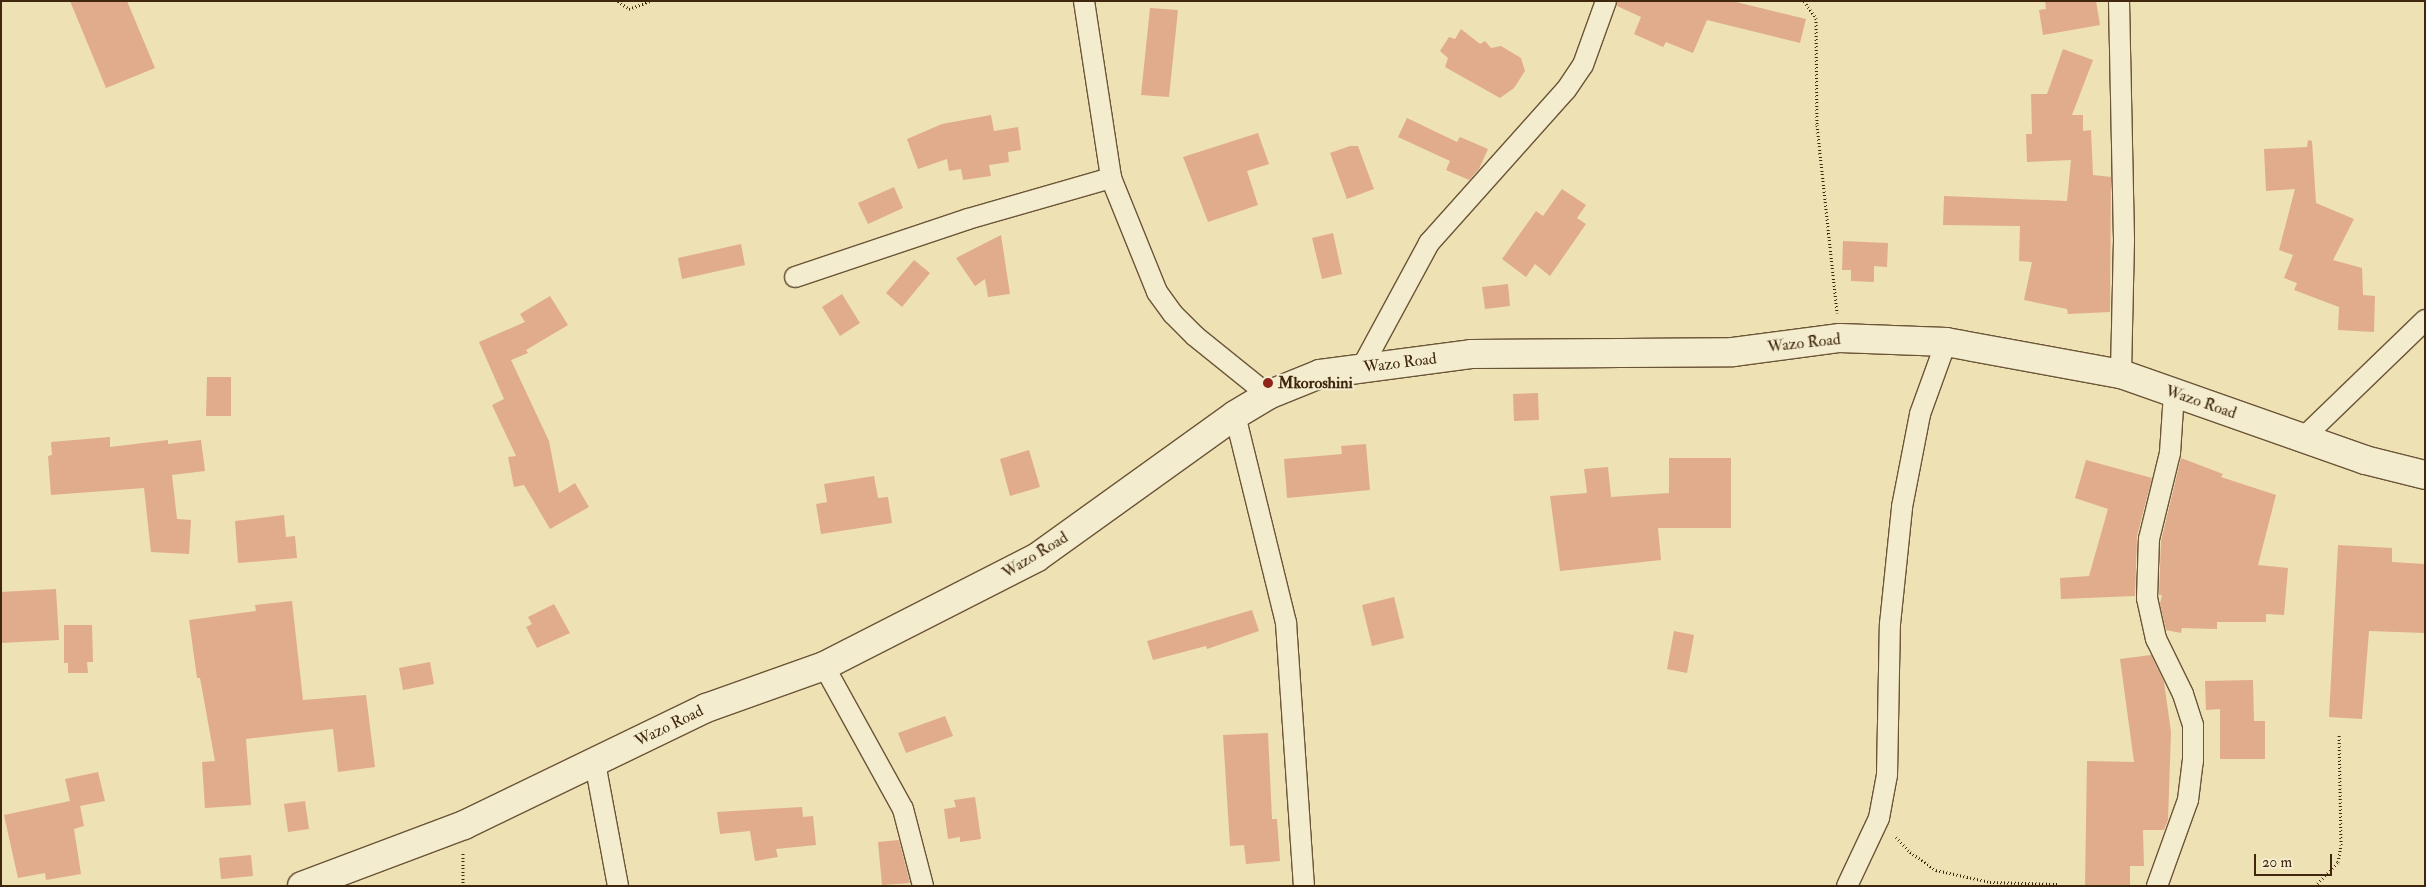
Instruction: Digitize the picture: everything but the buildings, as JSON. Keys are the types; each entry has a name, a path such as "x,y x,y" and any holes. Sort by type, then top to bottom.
{"main road":[{"name":"Wazo Road","path":"302,886 464,825 706,708 824,666 1036,558 1234,415 1268,394 1320,374 1471,354 1733,352 1840,338 1946,342 2121,374 2365,460 2425,475"}],"street":[{"path":"1084,1 1111,178 1157,292 1173,314 1207,347 1268,394"},
{"path":"1362,367 1429,243 1566,90 1583,64 1606,1"},
{"path":"2119,1 2124,240 2121,374"},
{"path":"795,277 978,216 1111,178"},
{"path":"2303,438 2425,320"},
{"path":"1848,886 1879,818 1887,775 1890,624 1902,507 1920,414 1946,342"},
{"path":"2157,886 2188,800 2193,761 2193,725 2182,694 2156,639 2147,598 2150,539 2170,453 2174,393"},
{"path":"1234,415 1286,623 1304,886"},
{"path":"824,666 903,809 923,886"},
{"path":"595,763 618,886"}],"path":[{"path":"618,1 629,9 650,1"},
{"path":"1804,1 1816,18 1817,125 1840,338"},
{"path":"2315,886 2338,862 2342,845 2339,734"},
{"path":"1879,818 1910,852 1936,870 1990,882 2057,884"}],"place":[{"name":"Mkoroshini","path":"1268,383"}]}
